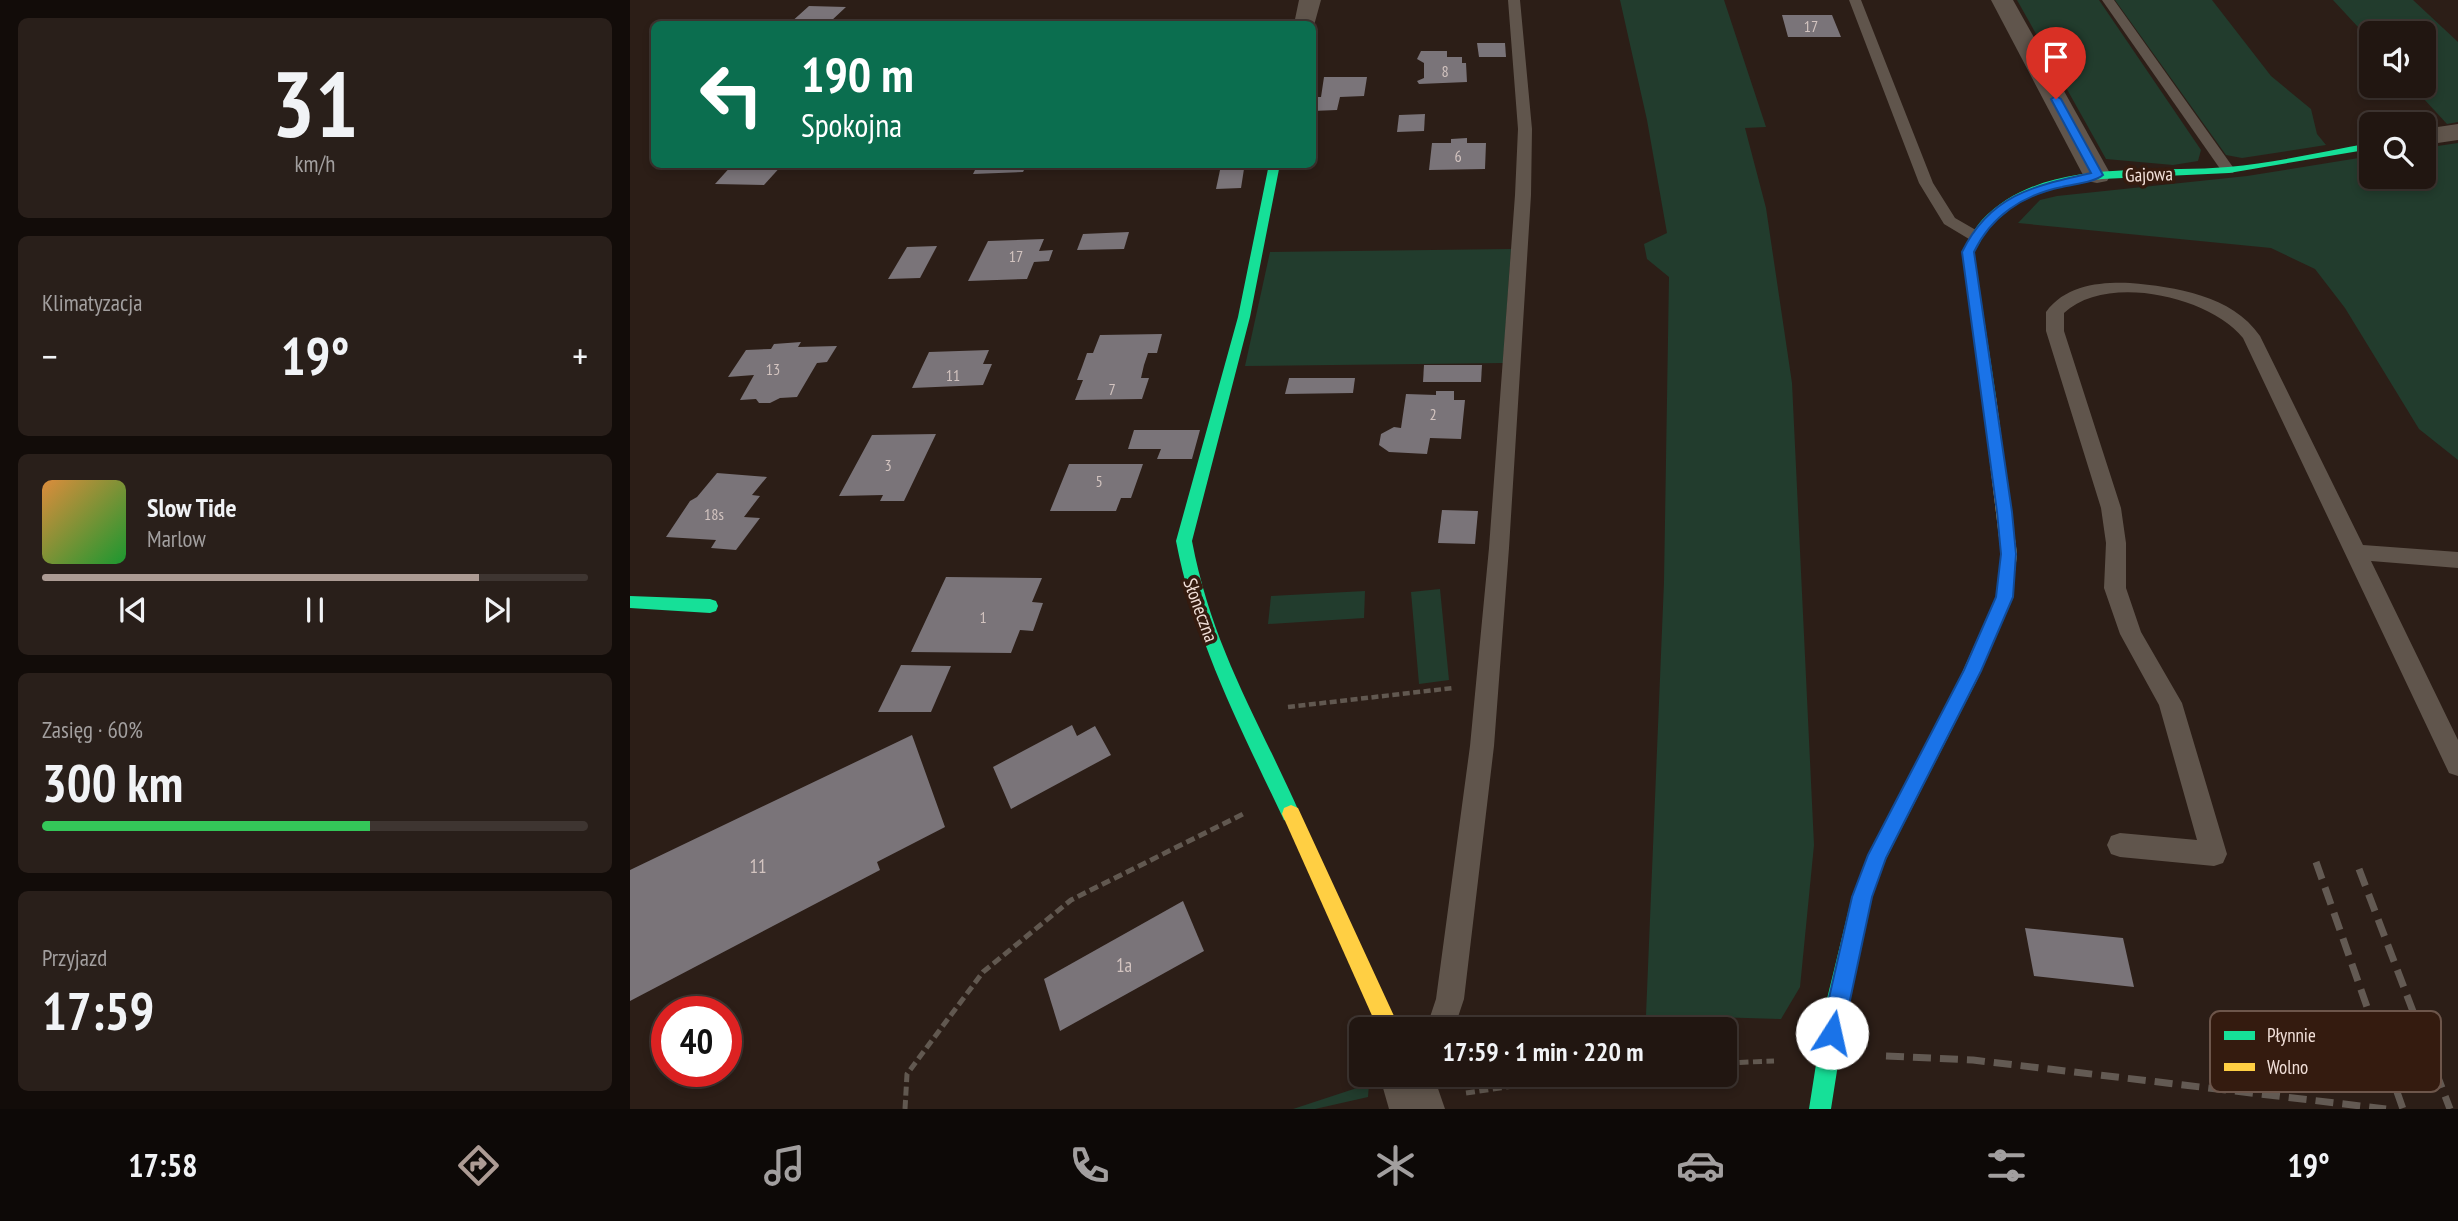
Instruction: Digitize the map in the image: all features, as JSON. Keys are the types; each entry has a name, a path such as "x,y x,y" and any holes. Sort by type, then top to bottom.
{"street":[{"path":"1306,21 1310,0"},
{"path":"2002,0 2097,175"},
{"path":"2436,136 2458,132"},
{"name":"Gajowa","path":"1975,236 1991,216 2006,205 2051,186 2097,175 2228,170 2359,148"},
{"name":"Słoneczna","path":"1275,168 1244,317 1184,541 1192,594 1241,712 1384,1017"},
{"path":"1820,1109 1836,1007 1862,897 1878,855 1972,671 2004,597 2008,554 2005,512 1968,252 1975,236"},
{"path":"630,602 710,606"}],"lane":[{"path":"1444,1017 1450,999 1480,760 1499,548 1525,129 1514,0"},
{"path":"1855,0 1926,183 1949,220 1975,236"},
{"path":"2108,0 2228,170"},
{"path":"2120,845 2214,854 2170,703 2131,634 2115,588 2116,543 2110,508 2054,331 2054,313 2067,299 2096,289 2182,295 2211,305 2237,320 2251,336 2458,765"},
{"path":"2356,552 2458,560"}],"path":[{"path":"1241,712 1487,684"},
{"path":"905,1109 907,1074 983,972 1072,900 1239,816 1283,797"},
{"path":"1424,1091 1464,1087"}],"green space":[{"path":"1620,0 1724,0 1766,127 1745,128 1766,208 1792,383 1814,845 1800,987 1781,1019 1646,1015 1664,582 1669,277 1647,259 1644,244 1667,233 1647,120"},
{"path":"2017,0 2099,0 2201,150 2198,161 2173,165 2106,159"},
{"path":"2115,0 2212,0 2271,76 2311,109 2317,134 2326,145 2242,158 2226,155"},
{"path":"2333,0 2413,0 2436,21 2359,21 2359,28"},
{"path":"2436,21 2458,42 2458,122 2447,124 2423,98 2436,98"},
{"path":"2458,143 2458,460 2419,429 2345,308 2315,269 2271,248 2018,223 2040,200 2057,196 2247,176 2359,158 2359,189 2436,189 2436,146"},
{"path":"1511,249 1503,363 1245,366 1270,252"},
{"path":"1440,589 1449,680 1419,684 1411,592"},
{"path":"1365,591 1364,618 1268,624 1271,596"},
{"path":"1360,1087 1369,1087 1368,1097 1315,1109 1293,1109"}],"building":[{"path":"809,6 846,7 831,21 792,21"},
{"path":"1782,15 1832,15 1841,37 1788,37"},
{"path":"1477,43 1505,43 1506,57 1479,57"},
{"path":"1421,51 1447,51 1447,57 1462,57 1462,63 1466,63 1467,82 1419,84 1417,81 1424,78 1424,63 1417,59"},
{"path":"1324,77 1367,77 1364,96 1340,97 1337,110 1316,111 1316,97 1321,97"},
{"path":"1425,114 1424,131 1397,132 1399,115"},
{"path":"1467,138 1467,143 1486,143 1485,169 1429,170 1432,143 1451,143 1451,139"},
{"path":"729,168 779,168 764,185 715,184"},
{"path":"976,168 1025,168 1023,172 973,174"},
{"path":"1244,169 1241,188 1216,189 1220,170"},
{"path":"1129,232 1124,249 1077,250 1083,234"},
{"path":"1044,239 1039,251 1053,250 1049,261 1034,262 1027,279 968,281 988,241"},
{"path":"937,246 920,278 888,279 907,247"},
{"path":"1162,334 1157,353 1148,353 1144,365 1141,378 1149,378 1142,399 1075,400 1083,380 1077,380 1087,353 1093,353 1100,335"},
{"path":"801,342 798,347 837,346 827,362 817,363 797,397 780,398 770,403 759,403 756,399 740,400 754,375 728,377 746,350 771,349 774,344"},
{"path":"989,350 983,364 992,364 983,385 912,388 929,352"},
{"path":"1424,365 1482,365 1481,382 1423,382"},
{"path":"1289,378 1355,378 1353,393 1285,394"},
{"path":"1436,391 1454,391 1454,400 1465,400 1461,439 1430,438 1427,454 1389,452 1379,445 1381,434 1394,427 1401,428 1406,394 1436,395"},
{"path":"1134,430 1200,430 1192,459 1157,459 1161,449 1128,449"},
{"path":"936,434 904,501 880,501 883,495 839,496 872,435"},
{"path":"1069,464 1143,464 1131,498 1121,498 1116,511 1050,511"},
{"path":"717,473 767,477 752,495 760,496 744,517 760,518 736,550 711,548 716,540 666,537 690,501 697,497"},
{"path":"1442,510 1478,511 1475,544 1438,543"},
{"path":"946,577 1042,578 1032,602 1043,603 1033,631 1020,630 1011,653 911,652"},
{"path":"901,665 951,666 931,712 878,712"},
{"path":"1072,725 1077,736 1095,726 1111,755 1011,809 993,767"},
{"path":"912,735 945,827 877,862 880,870 630,1001 630,870"},
{"path":"1183,901 1204,951 1060,1031 1044,979"},
{"path":"2025,928 2123,938 2134,987 2034,976"}],"railway":[{"path":"2316,862 2368,1011"},
{"path":"2359,869 2413,1011"},
{"path":"1886,1056 1973,1060 2210,1088"},
{"path":"2441,1085 2450,1109"},
{"path":"2243,1092 2386,1109"},
{"path":"2397,1092 2403,1109"}],"traffic: fast":[{"path":"1989,397 1968,252 1985,224 2012,202 2039,188 2070,180 2229,170 2359,148"},
{"path":"1274,168 1244,317 1184,541 1191,578 1213,647 1242,715 1291,814"},
{"path":"630,602 710,606"},
{"path":"1820,1109 1836,1007 1862,896 1878,855 1967,682"}],"traffic: slow":[{"path":"1967,682 2004,597 2009,554 1989,397"},
{"path":"1291,814 1384,1017"}],"route":[{"path":"1832,1033 1862,897 1878,855 1914,780 1947,723 2004,597 2008,554 2005,512 1968,252 1979,230 1991,216 2006,205 2029,193 2069,180 2097,175 2056,99"}]}
